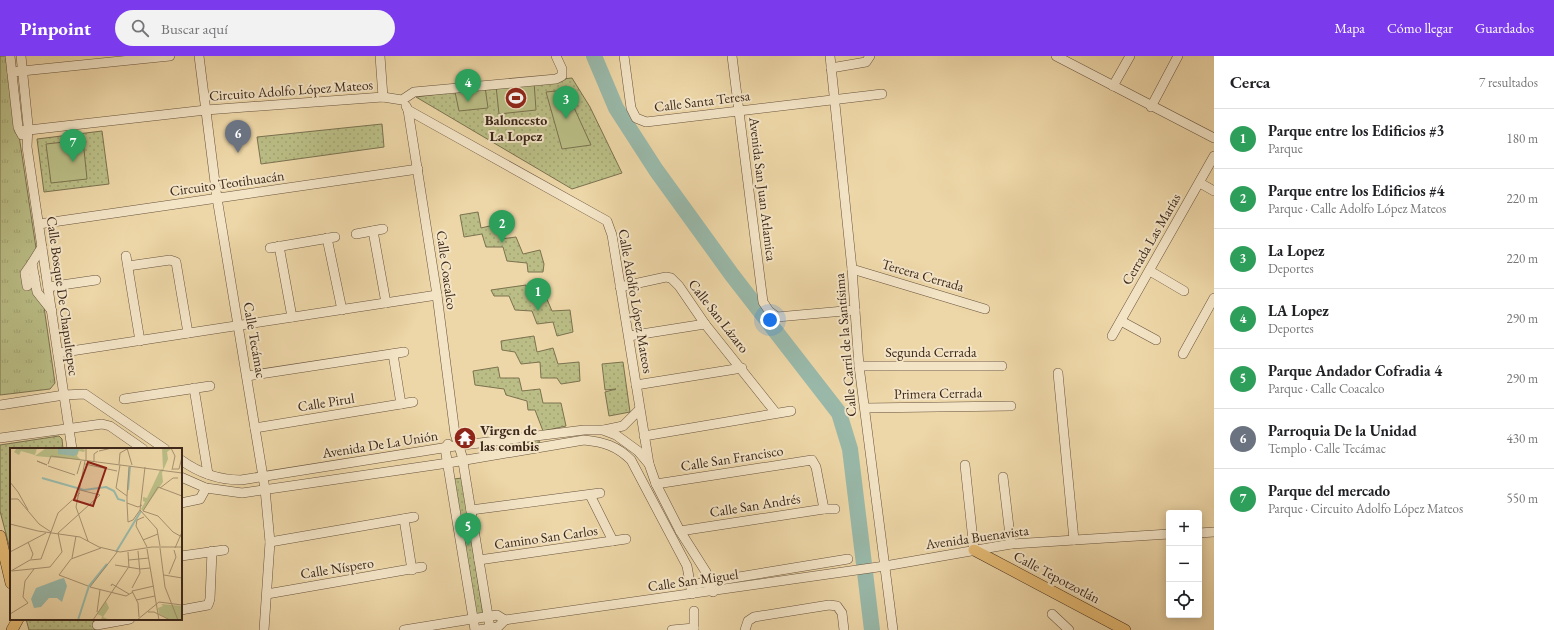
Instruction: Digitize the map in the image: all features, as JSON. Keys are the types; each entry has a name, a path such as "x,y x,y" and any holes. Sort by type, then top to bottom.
{"main road":[{"path":"0,536 10,579"},
{"name":"Calle Tepotzotlán","path":"974,550 1125,630"},
{"path":"12,630 18,620"},
{"path":"19,620 22,630"}],"street":[{"name":"Calle Bosque De Chapultepec","path":"10,56 27,147 72,448"},
{"name":"Calle Bosque De Chapultepec","path":"21,56 24,131"},
{"path":"12,72 170,56"},
{"name":"Calle Tecámac","path":"199,56 217,198 265,489 270,542 264,630"},
{"path":"380,56 383,97"},
{"path":"402,100 414,92 556,79 562,76 562,69 556,56"},
{"name":"Calle Santa Teresa","path":"624,56 631,108 636,118 646,122 882,94"},
{"name":"Avenida San Juan Atlamica","path":"732,56 762,302 769,311 777,317 855,310"},
{"name":"Calle Carril de la Santísima","path":"830,56 852,269 859,366 893,630"},
{"path":"831,68 866,62 870,56"},
{"path":"1056,56 1151,107 1214,138"},
{"path":"1114,86 1130,56"},
{"path":"1151,107 1178,56"},
{"name":"Circuito Adolfo López Mateos","path":"24,131 206,110 383,97 402,100"},
{"name":"Calle Adolfo López Mateos","path":"402,100 408,110 607,221 612,235 629,336 639,410 649,464"},
{"name":"Calle Coacalco","path":"408,110 437,295 455,434 460,446 463,461 490,628"},
{"name":"Cerrada Las Marías","path":"1112,336 1214,156"},
{"name":"Circuito Teotihuacán","path":"39,224 418,169"},
{"path":"1200,183 1214,191"},
{"path":"356,234 383,229"},
{"path":"373,231 386,304"},
{"path":"292,317 274,247 331,238 342,310"},
{"path":"42,247 32,264 37,292 52,312"},
{"path":"126,256 140,341"},
{"path":"128,266 170,260 176,262 188,333"},
{"name":"Tercera Cerrada","path":"852,269 985,308"},
{"path":"1150,271 1184,291"},
{"name":"Calle San Lázaro","path":"620,286 666,277 671,278 679,286 705,324 742,368 776,413"},
{"path":"48,287 96,280"},
{"path":"58,353 437,295"},
{"path":"1183,354 1214,298"},
{"path":"1121,321 1156,340"},
{"path":"629,336 705,324"},
{"path":"247,376 404,352"},
{"path":"393,354 401,404"},
{"name":"Segunda Cerrada","path":"859,366 1002,366"},
{"path":"636,385 742,368"},
{"path":"1058,373 1074,540"},
{"path":"124,399 210,386"},
{"path":"194,388 208,474"},
{"path":"0,405 64,395 85,394 92,397 164,448"},
{"name":"Calle Pirul","path":"255,428 412,402"},
{"name":"Primera Cerrada","path":"865,408 1011,406"},
{"path":"603,430 623,426 639,410"},
{"path":"644,436 791,411"},
{"path":"0,438 91,424 110,426 142,448"},
{"name":"Avenida De La Unión","path":"182,461 194,469 225,480 262,477 460,446 584,430 603,430 616,435 628,443 649,464 656,484 680,531 711,582 713,592"},
{"path":"455,434 445,448 476,630"},
{"name":"Avenida De La Unión","path":"182,477 206,488 242,493 448,464 584,440 599,442 622,450 639,472 687,566 691,589"},
{"name":"Calle San Francisco","path":"656,484 812,460 816,467 824,509"},
{"path":"965,465 974,550"},
{"path":"1004,477 1011,544"},
{"path":"182,503 200,499 206,488"},
{"path":"471,510 600,493"},
{"name":"Camino San Carlos","path":"479,560 613,541 590,495"},
{"name":"Calle San Andrés","path":"680,531 824,509 835,509"},
{"path":"270,542 414,517"},
{"path":"404,519 412,570"},
{"path":"1202,533 1214,532"},
{"name":"Avenida Buenavista","path":"885,566 1011,544 1166,534"},
{"path":"613,541 626,539"},
{"path":"182,556 224,550"},
{"path":"182,610 208,605 210,599 212,551"},
{"path":"691,589 711,582 848,559"},
{"name":"Calle San Miguel","path":"476,630 498,627 505,620 691,589 713,592 885,566"},
{"name":"Calle Níspero","path":"267,594 422,568"},
{"path":"745,630 748,621 754,617 829,605 837,606 842,613 844,630"},
{"path":"672,630 694,629 694,611"},
{"path":"1052,614 1068,630"},
{"name":"Calle San Miguel","path":"488,616 497,615 505,620"},
{"path":"404,630 488,616"},
{"path":"97,624 123,620"}],"green space":[{"path":"0,56 7,56 36,248 31,285 44,307 55,383 50,389 0,395"},
{"path":"572,78 590,107 622,173 572,189 416,97 496,86"},
{"name":"Baloncesto La Lopez","path":"534,82 536,110 499,114 496,86"},
{"path":"485,87 488,108 459,111 455,92"},
{"path":"566,90 591,145 562,149 546,92"},
{"path":"382,124 384,147 261,164 257,137"},
{"path":"102,131 109,184 44,192 37,139"},
{"path":"83,140 87,179 51,183 46,144"},
{"path":"478,212 481,228 498,224 501,239 516,237 523,254 540,250 544,264 543,272 528,272 527,263 507,261 503,247 486,247 482,234 464,237 460,215"},
{"path":"526,285 530,300 546,297 552,311 570,310 573,332 557,336 553,322 537,324 532,311 515,310 509,296 494,296 491,290"},
{"path":"534,336 537,352 553,348 558,364 579,362 580,381 561,384 557,378 541,378 540,362 521,364 515,352 502,350 501,341"},
{"path":"623,362 630,412 609,416 605,392 616,389 605,390 602,364"},
{"path":"498,367 500,378 519,378 522,391 540,389 543,403 561,403 566,426 543,431 535,410 528,410 527,401 506,395 504,389 475,385 473,371"},
{"path":"59,436 62,439 63,448 10,448 10,549 0,511 0,445"},
{"path":"539,440 540,446 481,457 481,452"},
{"path":"462,478 483,614 475,617 454,479"},
{"path":"26,620 93,620 95,630 29,630"}],"waterway":[{"path":"594,56 616,108 656,170 732,275 839,413 850,449 872,630"}],"place":[{"name":"Baloncesto La Lopez","path":"516,98"},
{"name":"LA Lopez","path":"468,102"},
{"name":"La Lopez","path":"566,119"},
{"name":"Parroquia De la Unidad","path":"238,153"},
{"name":"Parque del mercado","path":"73,162"},
{"name":"Parque entre los Edificios #4","path":"502,243"},
{"name":"Parque entre los Edificios #3","path":"538,311"},
{"name":"Virgen de las combis","path":"465,438"},
{"name":"Parque Andador Cofradia 4","path":"468,546"}]}
